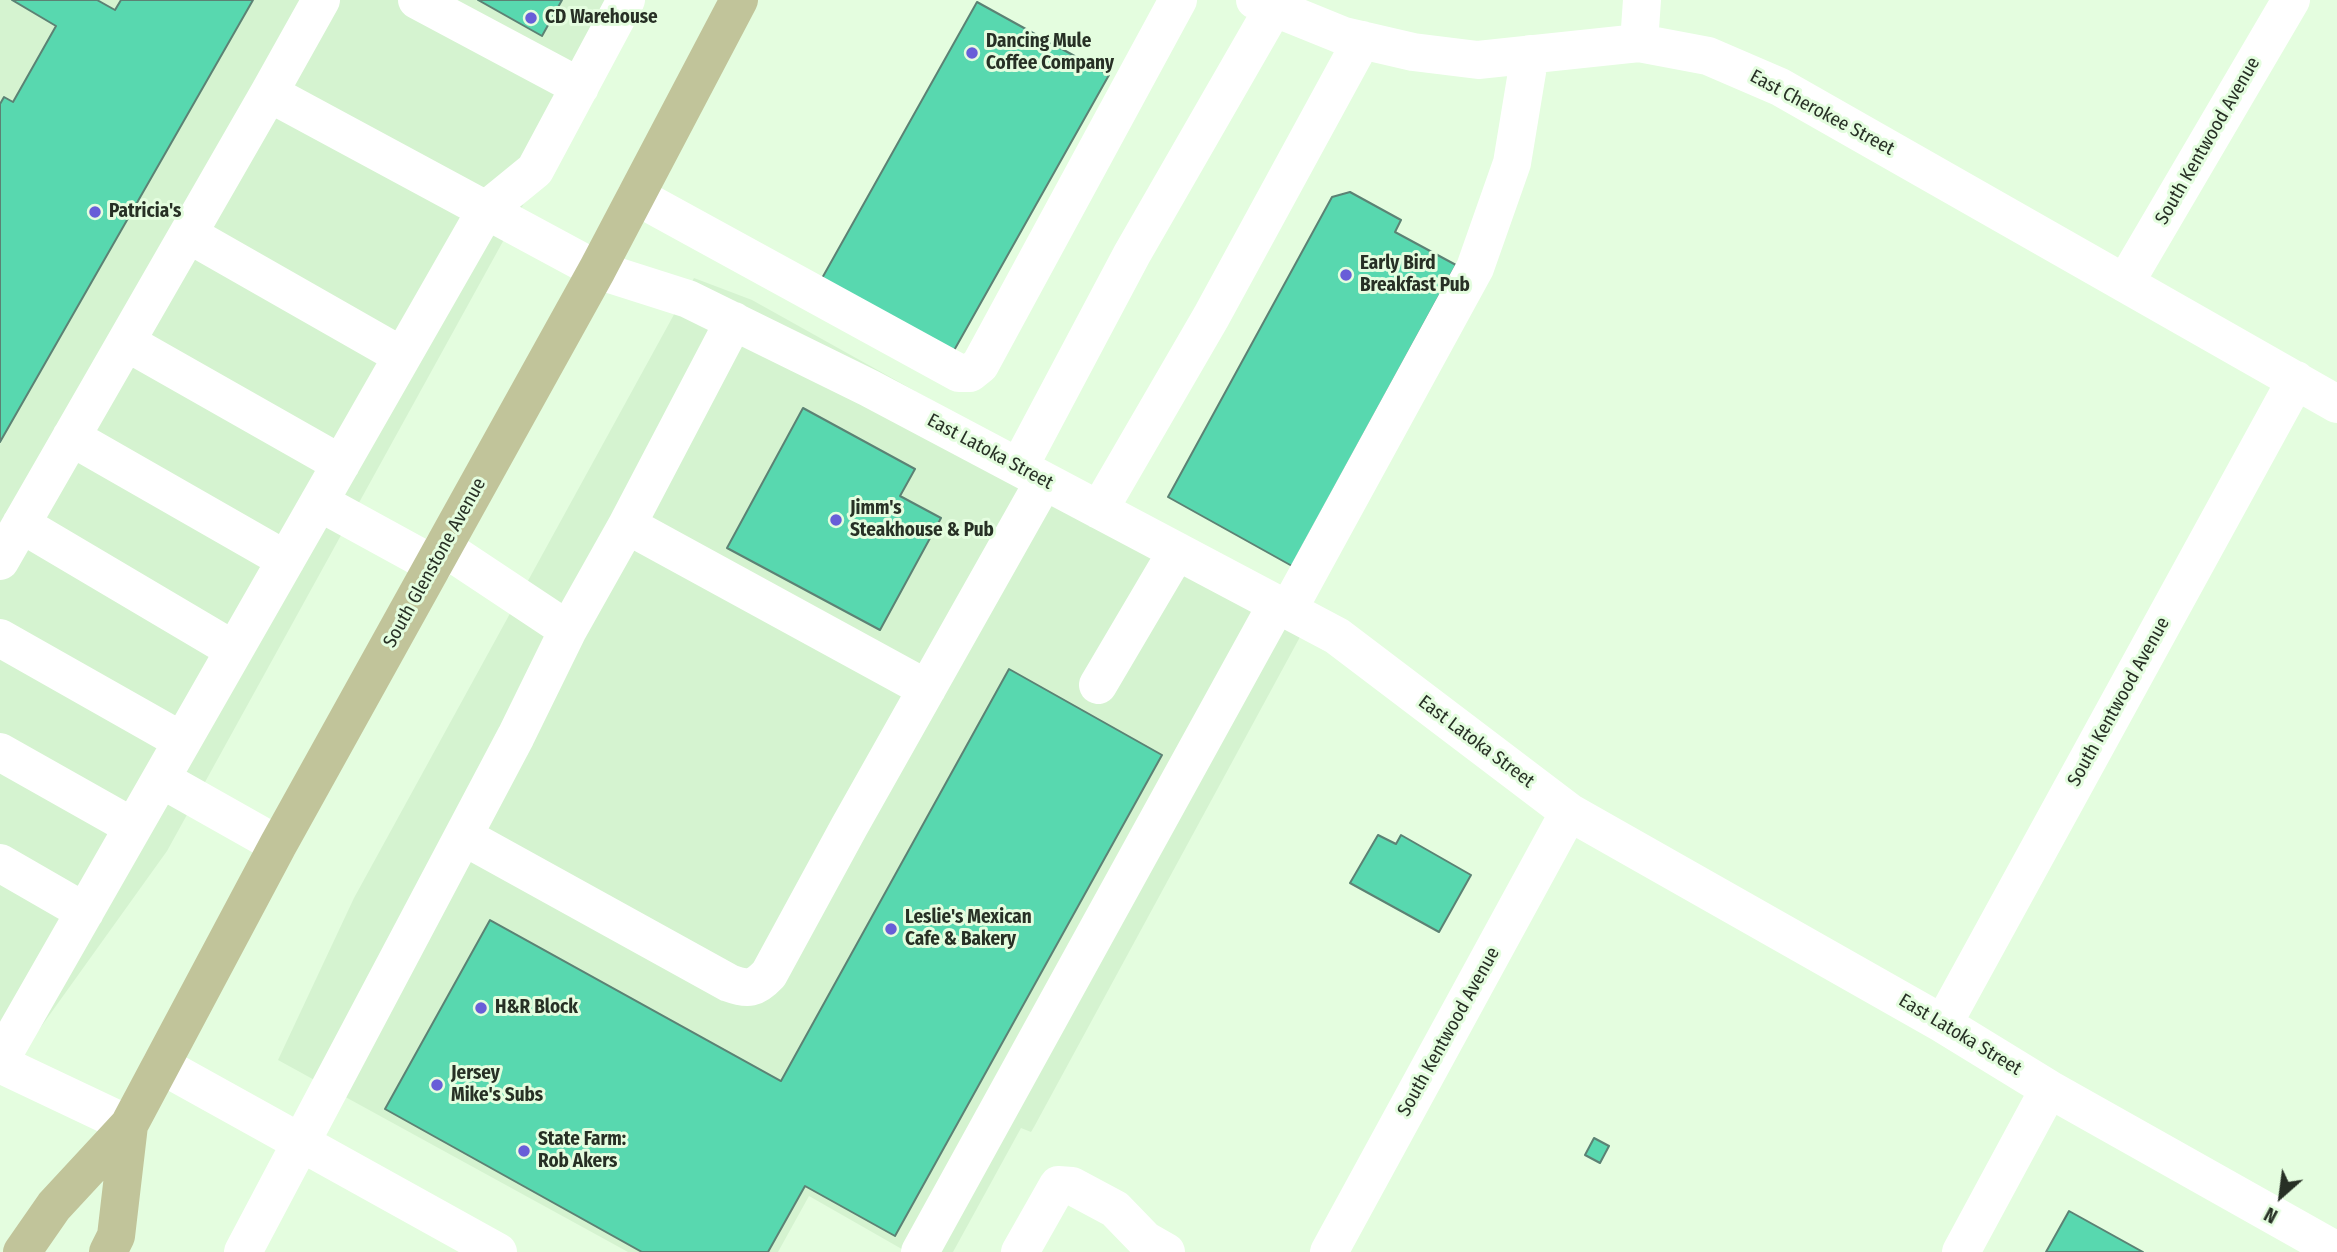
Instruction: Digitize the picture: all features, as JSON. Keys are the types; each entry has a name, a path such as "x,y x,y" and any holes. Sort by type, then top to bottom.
{"main road":[{"name":"South Glenstone Avenue","path":"22,1252 54,1206 129,1125 278,845 597,270 739,0"},
{"name":"South Glenstone Avenue","path":"108,1252 116,1236 129,1125"}],"street":[{"path":"0,561 321,0"},
{"path":"417,0 580,87"},
{"path":"129,1125 0,1062 14,1003 85,912 486,209 536,170 626,0"},
{"path":"636,196 959,373 970,373 980,365 1178,0"},
{"path":"1639,43 1643,0"},
{"name":"South Kentwood Avenue","path":"2125,283 2291,0"},
{"path":"463,836 729,983 746,989 758,986 769,974 927,690 1031,474 1132,254 1265,4"},
{"name":"East Cherokee Street","path":"1265,4 1344,36 1413,52 1478,60 1639,43 1708,56 1780,87 2337,404"},
{"path":"1099,510 1211,317 1362,40"},
{"path":"920,1252 1475,268 1512,163 1530,54"},
{"name":"East Latoka Street","path":"269,93 597,270 688,299 734,321 869,388 1337,636 1569,812 1943,1024 2049,1089 2337,1251"},
{"path":"188,234 402,356"},
{"path":"244,1252 568,630 627,525 734,321"},
{"path":"127,342 341,464"},
{"name":"South Kentwood Avenue","path":"1943,1024 2296,380"},
{"path":"71,437 286,560"},
{"path":"319,502 439,556 568,630"},
{"path":"21,524 234,650"},
{"path":"627,525 927,690"},
{"path":"1098,685 1177,551"},
{"path":"0,638 183,741"},
{"path":"0,752 133,828"},
{"path":"160,779 278,845"},
{"name":"South Kentwood Avenue","path":"1329,1252 1569,812"},
{"path":"0,863 85,912"},
{"path":"161,1065 498,1252"},
{"path":"1961,1252 2049,1089"},
{"path":"1020,1252 1058,1185 1072,1186 1115,1209 1145,1240 1166,1252"}],"shaded area":[{"path":"0,0 636,0 167,851 0,1084"},
{"path":"694,278 752,300 1313,613 1034,1127 1031,1132 1021,1128 953,1252 907,1252 809,1196 778,1252 628,1252 278,1060 354,898"}],"building":[{"path":"12,0 97,0 115,10 121,0 253,0 0,442 0,104 4,97 13,102 56,26"},
{"name":"CD Warehouse","path":"478,0 562,0 542,36"},
{"path":"977,2 1109,75 952,354 821,280"},
{"path":"1350,192 1401,220 1395,232 1456,265 1292,566 1168,497 1332,197"},
{"path":"803,408 915,469 900,496 941,518 880,630 727,548"},
{"path":"1009,669 1162,755 895,1236 805,1186 768,1252 642,1252 385,1109 490,920 781,1081"},
{"path":"1378,835 1396,844 1401,835 1471,875 1439,932 1350,883"},
{"path":"1594,1138 1609,1146 1600,1163 1585,1155"},
{"path":"2069,1211 2143,1252 2046,1252"}],"place":[{"name":"CD Warehouse","path":"531,18"},
{"name":"Dancing Mule Coffee Company","path":"972,53"},
{"name":"Patricia's","path":"95,212"},
{"name":"Early Bird Breakfast Pub","path":"1346,275"},
{"name":"Jimm's Steakhouse & Pub","path":"836,520"},
{"name":"Leslie's Mexican Cafe & Bakery","path":"891,929"},
{"name":"H&R Block","path":"481,1008"},
{"name":"Jersey Mike's Subs","path":"437,1085"},
{"name":"State Farm: Rob Akers","path":"524,1151"}]}
